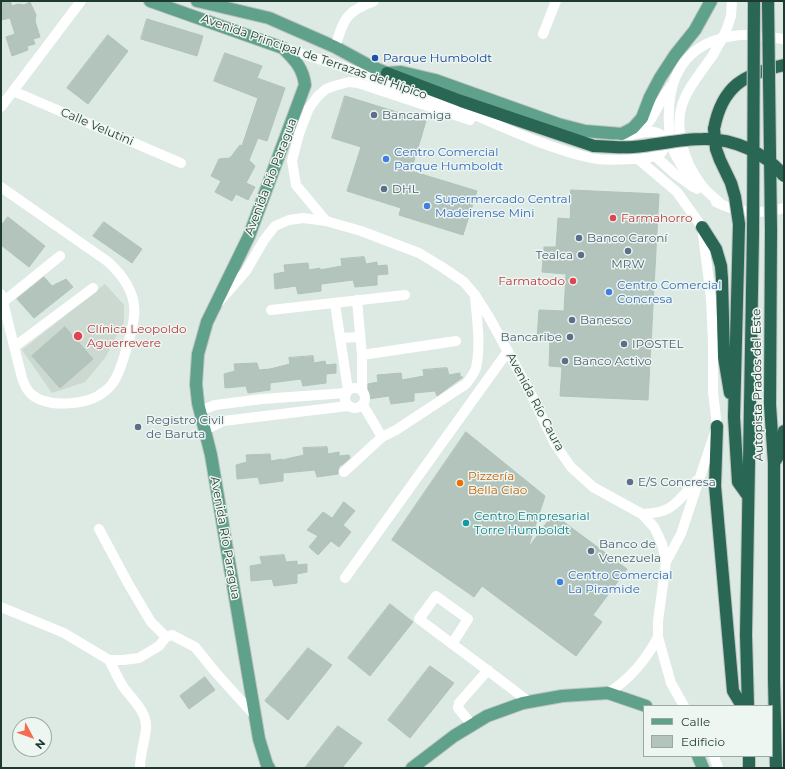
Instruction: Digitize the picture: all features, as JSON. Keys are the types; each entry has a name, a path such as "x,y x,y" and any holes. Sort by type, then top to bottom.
{"highway":[{"name":"Autopista Prados del Este","path":"748,705 746,635 753,233 754,1"},
{"name":"Autopista Prados del Este","path":"768,1 771,230 770,406 774,464 774,679 776,768"},
{"path":"748,496 738,482 734,417 739,224 736,197 716,149 714,129 720,105 740,80 764,70 784,65"},
{"path":"387,73 461,101 594,146 632,147 703,139 733,143 758,154 784,176"},
{"path":"702,228 712,240 720,266 722,279 724,357 734,417"},
{"path":"716,423 715,486 733,691 741,705"},
{"path":"774,464 783,448 784,431"},
{"path":"774,679 784,658"},
{"path":"749,757 749,768"}],"main road":[{"name":"Avenida Principal de Terrazas del Hípico","path":"150,1 283,48"},
{"name":"Avenida Principal de Terrazas del Hípico","path":"197,1 269,18 335,47 370,66 387,73 401,72 435,80 558,124 585,131 601,133"},
{"path":"601,133 622,134 633,128 642,118 650,97 660,78 675,55 695,30 711,1"},
{"name":"Avenida Río Paragua","path":"269,768 259,739 211,455 198,403 196,384 198,354 202,333 249,236 305,85 304,73 283,48"},
{"path":"412,768 454,736 486,716 529,702 562,696 608,692 643,705"},
{"path":"698,757 702,768"}],"street":[{"path":"1,107 81,1"},
{"path":"335,47 341,28 348,15 358,7 374,1"},
{"path":"543,34 556,1"},
{"path":"722,205 700,184 687,161 680,133 681,113 685,99 726,32 731,16 732,1"},
{"path":"697,189 675,154 668,128 669,102 677,72 687,57 699,48 711,42 730,36 741,35 784,39"},
{"name":"Avenida Principal de Terrazas del Hípico","path":"283,48 363,73 443,102 541,143 592,158 638,159 660,154 663,150 664,140 657,132 652,131 621,138 601,133"},
{"path":"326,221 296,185 292,161 309,108 318,96 326,89 349,82 358,83 485,124 496,125"},
{"path":"641,133 652,119 665,94 673,83"},
{"path":"1,93 13,91"},
{"name":"Calle Velutini","path":"13,91 181,163"},
{"path":"654,155 675,174 711,200 722,205 732,209 742,210 764,211 784,208"},
{"path":"638,159 677,192 702,228 711,298 713,392 716,423 681,534 666,562 658,621 658,637 671,683 683,705"},
{"path":"1,187 118,270 127,283 132,296 135,315 128,344 119,371 114,380 106,390 96,398 72,403 51,403 40,399 26,388 22,378 2,298 60,256"},
{"name":"Avenida Río Paragua","path":"213,308 246,272 264,240 275,226 289,220 303,218 326,221"},
{"name":"Avenida Río Caura","path":"326,221 362,231 419,253 464,282 475,295 508,351 555,444 571,467 593,487 642,514 654,527 662,544 666,562"},
{"path":"14,347 93,288"},
{"path":"271,310 335,304 404,295"},
{"path":"344,472 382,437 396,430 466,384 472,376 476,369 479,336 475,295"},
{"path":"204,430 223,421 348,406 358,408 363,404 365,400 362,390 362,355 357,300"},
{"path":"335,304 347,391 345,402 348,406"},
{"path":"340,338 360,337"},
{"path":"362,355 456,341"},
{"path":"345,578 508,351"},
{"path":"200,411 215,405 347,391 352,388 362,390"},
{"path":"262,399 266,416"},
{"path":"363,404 382,437"},
{"path":"642,514 652,514 667,510 678,502 700,477"},
{"path":"99,529 151,622 166,637"},
{"path":"452,644 468,619 436,596 419,619 452,644 488,670 529,702"},
{"path":"1,606 64,633 109,660 139,658 159,646 166,637 172,635 195,647 256,717"},
{"path":"608,692 639,667 658,637"},
{"path":"109,660 123,687 144,715 146,727 140,758 140,768"},
{"path":"472,725 458,708 459,703 488,670"},
{"path":"714,757 718,768"}],"shaded area":[{"name":"Clínica Leopoldo Aguerrevere","path":"105,284 124,305 124,322 105,358 85,382 52,393 22,350"}],"building":[{"path":"1,1 10,1 12,6 18,4 24,5 30,2 36,15 35,21 40,37 33,39 35,44 27,46 28,50 12,56 6,37 15,34 10,18 1,20"},
{"path":"147,19 203,36 197,56 141,39"},
{"path":"108,35 128,51 88,104 67,88"},
{"path":"225,53 262,66 257,78 285,88 267,141 258,138 249,160 255,166 246,183 255,187 248,200 236,194 232,201 215,192 221,181 211,176 219,159 230,158 240,145 242,146 258,98 214,81"},
{"name":"Centro Comercial Parque Humboldt","path":"345,96 426,121 411,171 477,191 463,235 399,215 401,208 347,191 361,147 332,138"},
{"name":"Centro Comercial Concresa","path":"571,190 659,194 648,400 560,396 562,367 549,366 550,340 537,340 539,310 564,311 566,274 542,272 544,247 556,247 558,218 570,219"},
{"path":"8,217 45,246 29,267 1,245 1,226"},
{"path":"104,222 142,249 132,263 93,236"},
{"path":"364,257 366,264 377,262 377,266 387,265 388,274 377,275 377,285 355,287 353,280 321,284 321,291 298,294 296,286 275,289 274,274 285,272 284,265 308,263 309,270 320,268 320,270 342,266 341,259"},
{"path":"44,277 52,286 66,279 73,287 34,318 17,299"},
{"path":"65,327 93,359 60,388 32,356"},
{"path":"313,356 314,363 325,361 326,365 336,364 336,373 326,374 326,383 303,386 301,379 270,383 270,390 248,393 246,386 225,388 224,374 235,371 234,364 257,363 259,370 270,369 290,364 289,358"},
{"path":"447,368 449,375 460,373 460,377 463,377 437,396 435,391 414,393 414,401 391,404 389,396 368,399 368,384 378,382 377,375 401,373 402,380 424,376 423,370"},
{"path":"466,432 545,496 528,548 553,514 627,569 593,615 602,622 576,656 482,586 474,597 392,540"},
{"path":"327,447 328,454 339,452 339,456 349,455 350,458 340,465 338,474 317,477 315,470 283,473 283,481 260,484 258,477 237,479 236,465 247,462 246,455 270,454 271,461 282,460 304,455 303,448"},
{"path":"344,502 355,511 343,525 351,532 339,547 331,541 318,555 309,547 318,536 307,530 323,512 332,518"},
{"path":"284,555 286,562 297,561 297,565 307,564 307,572 297,574 297,583 274,586 272,579 251,581 250,566 262,564 260,557"},
{"path":"390,604 413,622 370,676 348,658"},
{"path":"308,648 332,665 288,720 265,701"},
{"path":"430,666 454,683 410,738 388,720"},
{"path":"205,677 215,690 189,709 180,696"},
{"path":"338,726 362,743 342,768 305,768"}],"place":[{"name":"Parque Humboldt","path":"375,58"},
{"name":"Bancamiga","path":"374,115"},
{"name":"Centro Comercial Parque Humboldt","path":"386,159"},
{"name":"DHL","path":"384,189"},
{"name":"Supermercado Central Madeirense Mini","path":"427,206"},
{"name":"Farmahorro","path":"613,218"},
{"name":"Banco Caroní","path":"579,238"},
{"name":"MRW","path":"628,251"},
{"name":"Tealca","path":"581,255"},
{"name":"Farmatodo","path":"573,281"},
{"name":"Centro Comercial Concresa","path":"609,292"},
{"name":"Banesco","path":"572,320"},
{"name":"Clínica Leopoldo Aguerrevere","path":"78,336"},
{"name":"Bancaribe","path":"570,337"},
{"name":"IPOSTEL","path":"624,344"},
{"name":"Banco Activo","path":"565,361"},
{"name":"Registro Civil de Baruta","path":"138,427"},
{"name":"E/S Concresa","path":"630,482"},
{"name":"Pizzería Bella Ciao","path":"460,483"},
{"name":"Centro Empresarial Torre Humboldt","path":"466,523"},
{"name":"Banco de Venezuela","path":"591,551"},
{"name":"Centro Comercial La Piramide","path":"560,582"}]}
